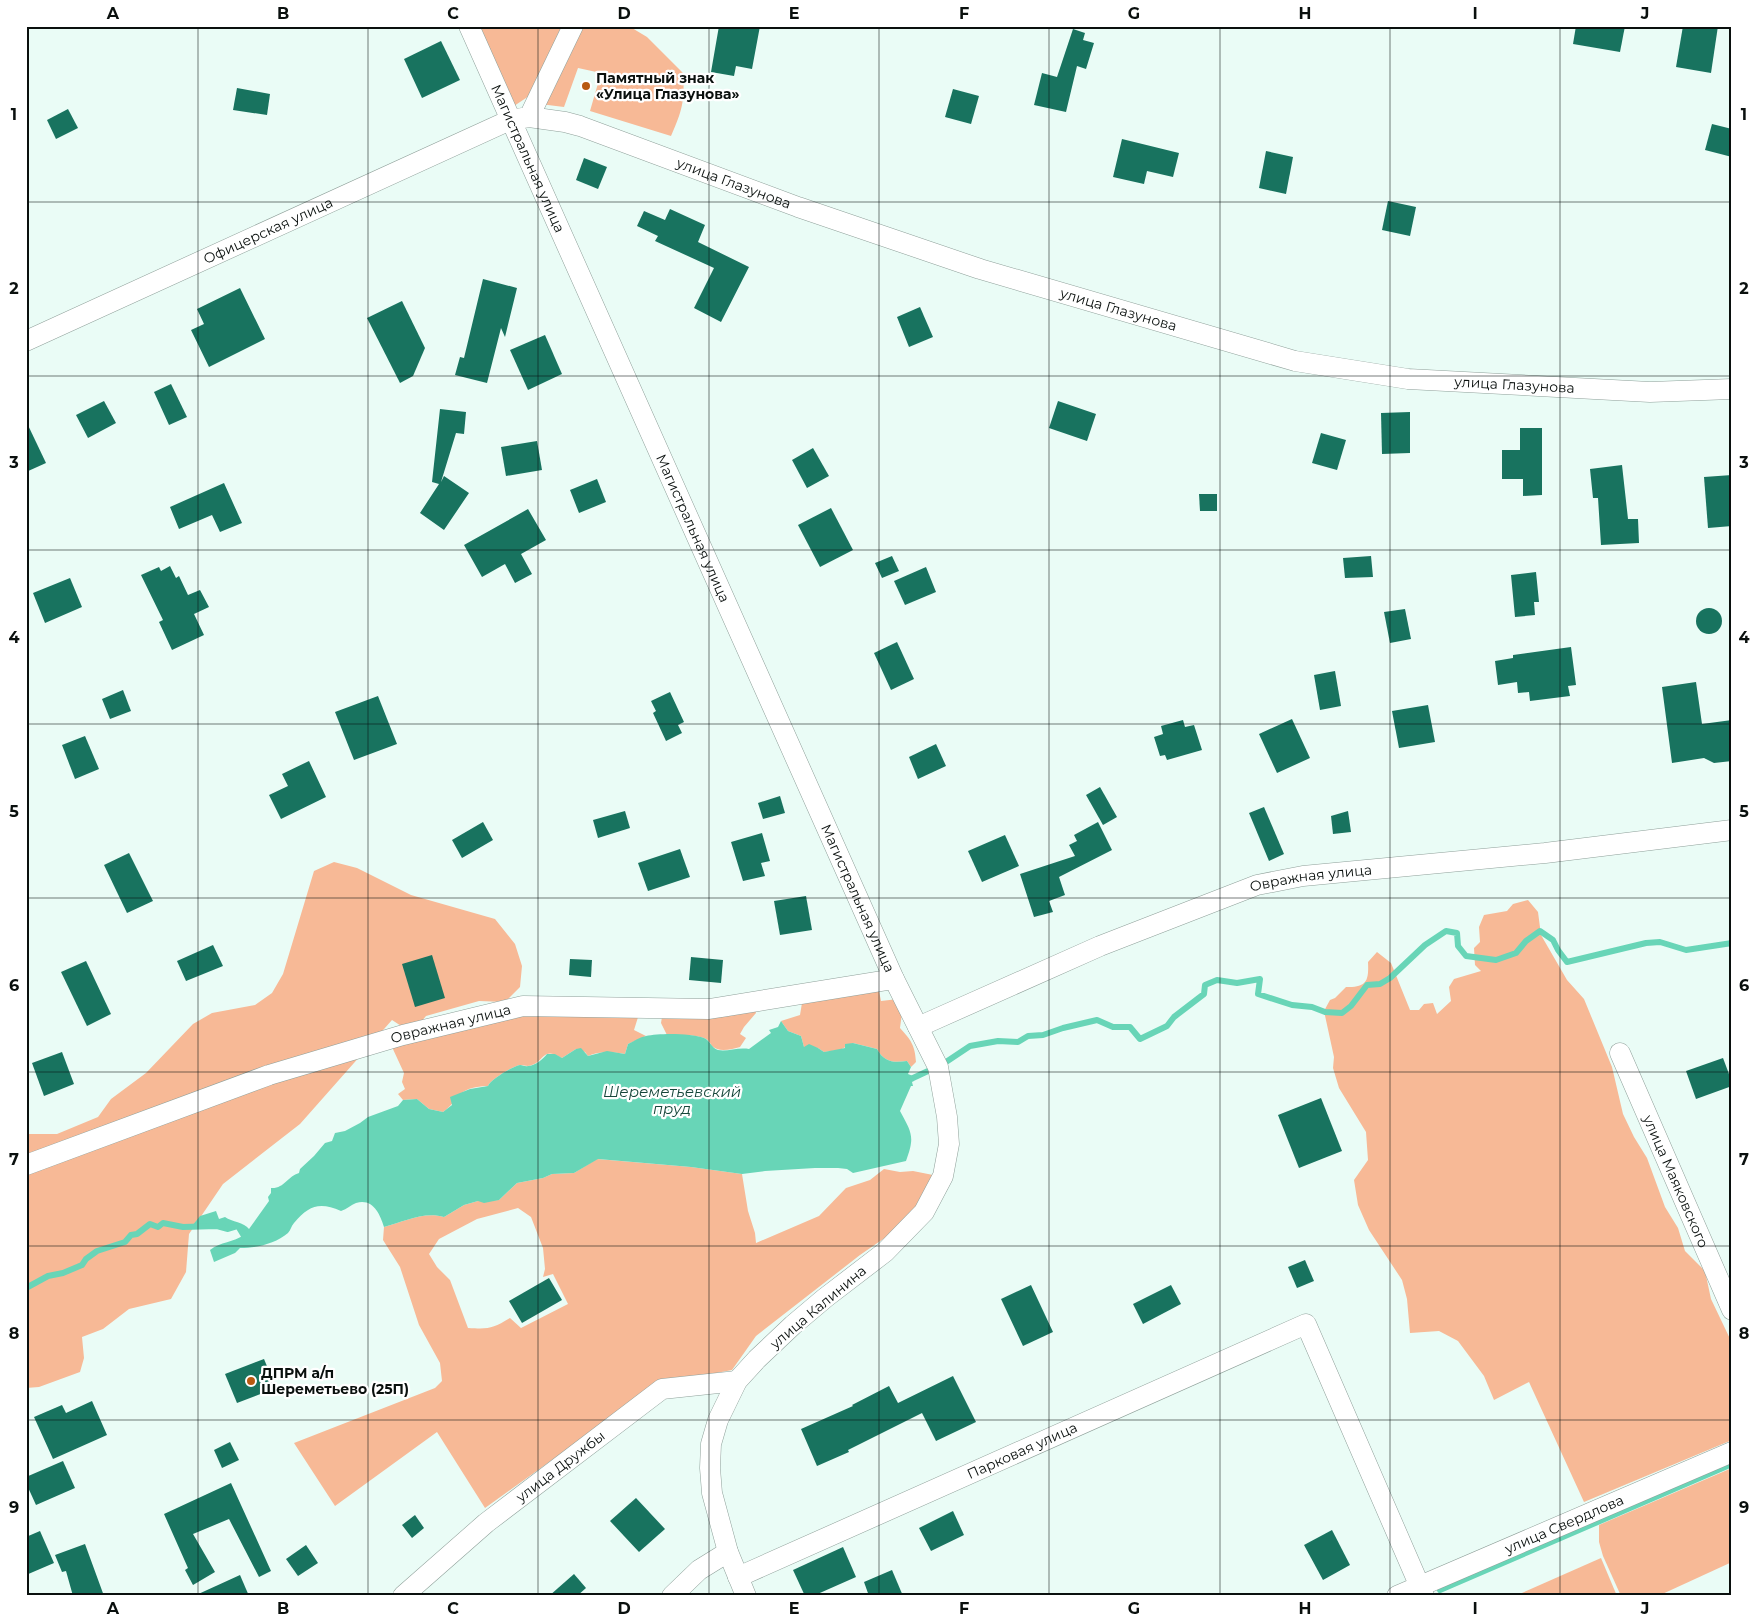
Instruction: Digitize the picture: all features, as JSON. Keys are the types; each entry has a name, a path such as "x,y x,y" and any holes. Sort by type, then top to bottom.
{"street":[{"name":"Магистральная улица","path":"469,26 519,118 894,979 919,1029"},
{"path":"519,118 573,26"},
{"name":"Офицерская улица","path":"26,341 519,118"},
{"name":"улица Глазунова","path":"519,118 565,122 580,126 798,207 980,269 1295,361 1418,380 1650,392 1732,389"},
{"name":"Овражная улица","path":"919,1029 1100,946 1257,885 1303,876 1545,853 1732,830"},
{"name":"Овражная улица","path":"26,1165 269,1075 403,1035 523,1006 709,1008 894,979"},
{"name":"улица Калинина","path":"746,1596 728,1552 712,1493 711,1444 718,1420 737,1381 793,1325 824,1298 885,1252 924,1212 943,1176 949,1144 948,1117 938,1067 919,1029"},
{"name":"улица Маяковского","path":"1620,1052 1732,1310"},
{"name":"Парковая улица","path":"738,1578 1306,1324 1422,1591"},
{"name":"улица Дружбы","path":"403,1596 486,1522 662,1389 737,1381"},
{"name":"улица Свердлова","path":"1396,1596 1422,1591 1732,1452"},
{"path":"672,1596 699,1570 728,1552"}],"shaded area":[{"path":"479,26 563,26 529,96 514,106"},
{"path":"577,26 632,26 632,28 647,37 683,73 684,91 682,106 671,136 590,111 601,73 578,68 564,107 540,104"},
{"path":"334,862 357,868 411,895 495,919 515,944 522,966 520,987 505,1002 479,1001 426,1016 412,1033 392,1020 300,1124 223,1184 189,1234 186,1272 171,1299 129,1309 103,1329 82,1337 84,1358 80,1372 39,1387 26,1388 26,1134 57,1134 98,1117 111,1099 146,1073 193,1024 212,1013 255,1005 272,993 283,974 314,871"},
{"path":"1528,900 1538,912 1541,935 1567,980 1584,999 1612,1067 1623,1114 1647,1158 1665,1207 1678,1228 1685,1251 1705,1271 1711,1299 1732,1343 1732,1440 1584,1502 1529,1382 1494,1400 1484,1376 1458,1341 1439,1331 1410,1333 1407,1299 1402,1280 1369,1230 1358,1205 1354,1180 1368,1160 1366,1132 1339,1088 1333,1068 1334,1057 1324,1011 1330,1000 1335,998 1346,987 1358,986 1365,982 1368,974 1368,962 1377,952 1391,963 1410,1010 1419,1010 1424,1004 1433,1003 1437,1014 1451,1001 1449,987 1454,979 1481,971 1475,965 1474,948 1480,942 1479,927 1484,915 1507,911 1513,904"},
{"path":"878,986 881,1001 898,999 902,1013 900,1028 910,1040 915,1051 916,1062 911,1067 907,1061 889,1061 877,1049 853,1043 840,1050 824,1052 818,1048 804,1047 801,1036 788,1031 781,1021 800,1015 802,1003"},
{"path":"755,1007 756,1013 740,1034 746,1038 740,1047 729,1049 715,1048 707,1040 700,1037 667,1035 661,1023 662,1017"},
{"path":"523,1012 639,1014 634,1030 646,1036 628,1044 625,1054 606,1052 588,1056 585,1052 576,1049 562,1058 553,1054 547,1054 534,1064 529,1066 520,1065 507,1071 493,1080 488,1086 466,1090 443,1112 429,1109 417,1099 403,1100 398,1094 405,1089 402,1082 404,1073 392,1047"},
{"path":"597,1159 691,1167 742,1174 756,1243 819,1216 846,1188 870,1180 884,1169 900,1172 913,1171 933,1175 915,1208 889,1235 860,1255 756,1336 732,1370 658,1384 485,1508 437,1432 335,1506 294,1443 435,1388 442,1381 440,1363 419,1325 400,1267 383,1240 384,1227 421,1216 444,1217 464,1205 478,1201 499,1200 517,1183 543,1178 552,1174 574,1173","holes":["518,1208 531,1217 543,1248 545,1269 543,1277 553,1274 568,1304 521,1328 510,1318 490,1328 468,1328 450,1280 437,1267 429,1254 439,1239 477,1219"]},
{"path":"1732,1468 1732,1562 1658,1596 1621,1596 1603,1556 1599,1542 1599,1525"},
{"path":"1601,1558 1617,1596 1515,1596"}],"water":[{"name":"Шереметьевский пруд","path":"781,1021 788,1031 801,1036 804,1047 809,1044 824,1052 845,1048 845,1044 853,1043 877,1049 889,1061 907,1061 911,1067 908,1074 913,1076 914,1081 900,1111 911,1135 911,1146 906,1161 853,1173 847,1169 815,1168 742,1174 691,1167 598,1159 574,1173 552,1174 543,1178 517,1183 499,1200 484,1203 478,1201 464,1205 444,1217 421,1216 384,1227 378,1212 367,1203 356,1203 341,1211 321,1206 315,1207 299,1217 283,1237 271,1243 240,1248 235,1253 214,1262 210,1250 244,1235 238,1226 228,1229 217,1226 192,1226 200,1216 216,1211 219,1219 225,1217 249,1229 269,1201 268,1197 271,1193 271,1188 283,1184 299,1173 300,1169 325,1143 332,1141 335,1133 345,1131 368,1117 398,1106 403,1100 417,1099 429,1109 443,1112 452,1105 450,1097 470,1089 488,1086 493,1080 507,1071 520,1065 533,1065 547,1054 555,1054 562,1058 581,1048 588,1056 607,1051 625,1054 628,1044 642,1037 652,1035 698,1036 706,1039 718,1050 749,1049 771,1033 769,1030 778,1027"}],"building":[{"path":"719,26 760,26 752,69 736,66 734,76 711,72"},
{"path":"1576,26 1625,26 1620,52 1573,44"},
{"path":"1683,26 1718,26 1711,73 1676,67"},
{"path":"1073,29 1085,33 1083,40 1094,43 1086,69 1077,66 1066,112 1034,105 1042,73 1057,77"},
{"path":"441,41 460,80 422,98 404,59"},
{"path":"237,88 270,94 267,115 233,110"},
{"path":"953,89 979,96 971,124 945,117"},
{"path":"68,109 78,128 56,139 47,120"},
{"path":"1712,124 1732,129 1732,157 1705,150"},
{"path":"1122,139 1179,153 1173,177 1147,171 1144,184 1113,177"},
{"path":"1266,151 1293,157 1286,194 1259,188"},
{"path":"584,158 607,167 598,189 576,180"},
{"path":"1388,201 1416,207 1410,236 1382,230"},
{"path":"670,209 705,225 698,242 749,267 721,322 694,308 714,268 655,241 658,236 637,226 644,211 665,220"},
{"path":"483,279 517,288 505,337 501,328 487,383 455,375 460,357 464,358"},
{"path":"240,288 265,339 209,367 191,330 204,324 197,309"},
{"path":"402,301 425,348 413,376 400,383 367,318"},
{"path":"920,307 933,337 909,347 897,317"},
{"path":"545,335 562,374 528,390 510,350"},
{"path":"171,384 187,417 169,425 154,392"},
{"path":"104,401 116,423 88,438 76,415"},
{"path":"1058,401 1096,414 1087,441 1049,428"},
{"path":"440,409 466,412 464,434 456,433 441,482 444,476 469,493 444,530 420,513 439,484 432,482"},
{"path":"1410,412 1410,453 1382,454 1381,413"},
{"path":"26,421 46,463 26,472"},
{"path":"1520,428 1542,428 1542,495 1523,496 1523,479 1502,479 1502,450 1520,450"},
{"path":"1321,433 1346,440 1337,470 1312,463"},
{"path":"537,441 542,470 506,476 501,447"},
{"path":"813,448 829,476 807,488 792,460"},
{"path":"1622,465 1628,519 1638,519 1639,543 1601,545 1598,498 1593,498 1590,469"},
{"path":"1732,475 1732,526 1708,528 1704,477"},
{"path":"597,479 606,502 579,513 570,490"},
{"path":"224,483 242,523 220,532 212,515 179,529 170,507"},
{"path":"1199,494 1217,494 1217,511 1200,511"},
{"path":"831,508 853,550 820,567 798,525"},
{"path":"528,509 546,540 521,554 532,574 515,583 505,564 482,577 464,545"},
{"path":"892,556 899,571 882,578 875,563"},
{"path":"1371,556 1373,577 1345,578 1343,558"},
{"path":"170,566 176,578 179,576 188,595 200,590 209,607 194,614 204,635 172,650 159,622 163,620 141,575 159,567 161,571"},
{"path":"926,567 936,592 905,605 894,581"},
{"path":"1536,572 1539,602 1534,602 1535,615 1515,617 1511,575"},
{"path":"70,578 82,607 45,623 33,593"},
{"path":"1709,608 1718,612 1722,621 1718,630 1709,634 1700,630 1696,621 1700,612"},
{"path":"1405,609 1411,639 1390,643 1384,612"},
{"path":"897,642 914,679 891,690 874,653"},
{"path":"1571,647 1576,685 1568,686 1570,696 1530,701 1529,692 1518,693 1517,682 1498,685 1495,661 1513,658 1513,655"},
{"path":"1335,671 1341,706 1320,710 1314,675"},
{"path":"1696,682 1702,724 1732,720 1732,761 1714,763 1704,758 1672,763 1662,687"},
{"path":"123,690 131,711 110,719 102,699"},
{"path":"670,692 684,722 678,725 682,733 666,741 653,713 656,711 651,701"},
{"path":"378,696 397,744 354,760 335,712"},
{"path":"1428,705 1435,742 1399,748 1392,711"},
{"path":"1292,719 1310,758 1277,773 1259,734"},
{"path":"1183,720 1185,727 1194,725 1202,750 1167,760 1165,755 1160,756 1154,737 1163,734 1161,726"},
{"path":"85,736 99,769 75,779 62,745"},
{"path":"936,744 946,766 918,779 909,757"},
{"path":"309,761 326,797 281,819 269,795 288,786 282,774"},
{"path":"1100,787 1117,817 1103,825 1086,795"},
{"path":"780,796 785,813 763,819 758,803"},
{"path":"1264,807 1284,854 1269,861 1249,813"},
{"path":"625,811 630,828 598,838 593,820"},
{"path":"1348,811 1351,832 1333,834 1331,816"},
{"path":"483,822 493,840 462,858 452,840"},
{"path":"1098,822 1112,850 1059,877 1065,895 1049,901 1053,912 1034,917 1020,874 1075,856 1069,845 1077,841 1074,835"},
{"path":"762,833 770,861 761,863 765,876 743,881 731,842"},
{"path":"1005,835 1019,866 982,882 968,851"},
{"path":"680,849 690,877 648,891 638,863"},
{"path":"129,853 153,901 127,913 104,865"},
{"path":"806,896 812,930 780,935 774,901"},
{"path":"213,945 223,966 186,981 177,961"},
{"path":"432,955 445,998 415,1007 402,964"},
{"path":"691,957 723,960 721,983 689,980"},
{"path":"570,959 592,960 591,977 569,975"},
{"path":"86,961 111,1014 87,1026 61,972"},
{"path":"62,1052 74,1084 44,1096 32,1063"},
{"path":"1723,1058 1732,1086 1696,1099 1686,1071"},
{"path":"1321,1098 1342,1151 1299,1168 1278,1115"},
{"path":"1305,1260 1314,1281 1297,1288 1288,1267"},
{"path":"549,1278 562,1300 522,1323 509,1301"},
{"path":"1031,1285 1053,1332 1023,1346 1001,1299"},
{"path":"1171,1285 1181,1304 1143,1324 1133,1304"},
{"name":"ДПРМ а/п Шереметьево (25П)","path":"264,1359 276,1388 237,1403 225,1374"},
{"path":"953,1376 976,1422 936,1441 922,1413 848,1450 849,1452 817,1466 801,1429 853,1406 889,1386 898,1403"},
{"path":"92,1401 107,1435 53,1459 34,1417 62,1405 66,1413"},
{"path":"230,1442 239,1460 222,1468 214,1450"},
{"path":"63,1461 75,1488 36,1505 26,1483 26,1477"},
{"path":"231,1483 271,1571 259,1577 229,1519 193,1534 215,1572 193,1585 185,1570 188,1568 164,1514"},
{"path":"636,1498 665,1529 639,1552 610,1521"},
{"path":"953,1511 964,1535 931,1551 919,1528"},
{"path":"415,1515 424,1528 412,1538 402,1525"},
{"path":"1332,1530 1350,1565 1323,1580 1304,1545"},
{"path":"40,1531 54,1563 26,1575 26,1537"},
{"path":"85,1544 104,1596 73,1596 66,1571 62,1572 55,1555"},
{"path":"306,1545 318,1563 298,1576 286,1559"},
{"path":"843,1547 856,1577 813,1596 805,1596 793,1570"},
{"path":"892,1570 903,1596 869,1596 864,1582"},
{"path":"574,1574 586,1588 577,1596 549,1596"},
{"path":"240,1575 249,1596 194,1596"}],"waterway":[{"path":"913,1078 943,1064 970,1046 998,1041 1018,1042 1028,1036 1043,1035 1097,1020 1113,1027 1130,1027 1140,1039 1167,1026 1174,1017 1204,994 1205,985 1217,980 1237,983 1260,979 1258,994 1292,1005 1312,1007 1325,1012 1342,1013 1351,1006 1367,985 1380,984 1390,978 1425,945 1446,931 1457,933 1458,946 1466,956 1496,960 1516,953 1526,941 1540,931 1553,940 1567,962 1646,943 1660,942 1686,950 1732,943"},
{"path":"26,1288 48,1276 63,1273 82,1265 86,1259 97,1251 125,1242 131,1235 137,1234 150,1224 158,1227 163,1223 183,1227 217,1226 228,1229 238,1226 244,1236"},
{"path":"1440,1590 1732,1464"}],"place":[{"name":"Памятный знак «Улица Глазунова»","path":"586,86"},
{"name":"ДПРМ а/п Шереметьево (25П)","path":"251,1381"}]}
